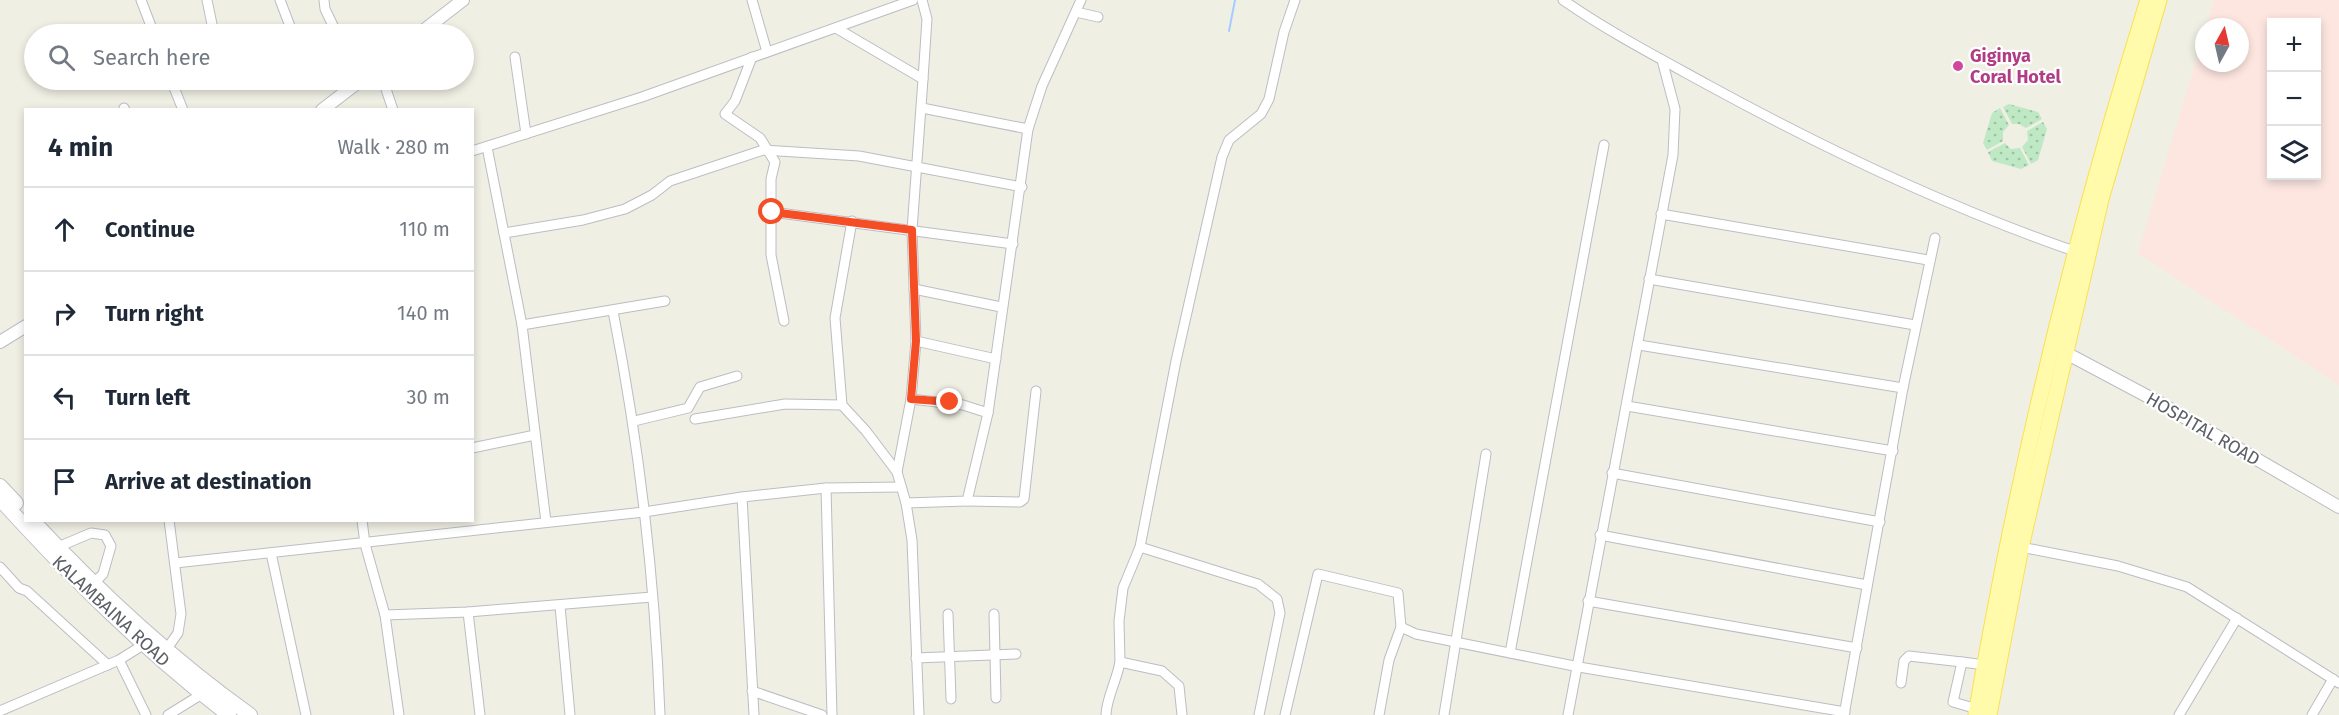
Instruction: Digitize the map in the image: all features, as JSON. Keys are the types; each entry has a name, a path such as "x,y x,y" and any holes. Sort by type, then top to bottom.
{"main road":[{"path":"1981,713 1985,665 2052,350 2111,119 2148,0"},
{"path":"1981,713 2101,199 2159,0"},
{"path":"0,486 23,507"},
{"name":"KALAMBAINA ROAD","path":"0,499 53,557 143,645 229,715"},
{"name":"KALAMBAINA ROAD","path":"34,522 94,583 166,650 250,715"}],"street":[{"path":"141,0 150,24"},
{"path":"207,0 212,24"},
{"path":"280,0 289,24"},
{"path":"324,0 330,24"},
{"path":"432,24 462,0"},
{"path":"752,0 767,52"},
{"path":"474,150 642,97 913,0"},
{"path":"897,472 911,399 916,341 912,230 927,19 922,0"},
{"path":"967,501 988,413 1002,307 1022,187 1028,129 1042,86 1081,0"},
{"path":"1106,715 1106,705 1117,681 1120,662 1119,621 1124,588 1140,547 1176,361 1222,157 1229,140 1261,114 1269,99 1284,32 1295,0"},
{"path":"1563,0 1662,60 1844,157 1964,211 2077,252"},
{"path":"1076,12 1098,17"},
{"path":"836,28 923,79"},
{"path":"515,57 526,134"},
{"path":"752,57 735,101 725,114 760,138 775,162 771,179 771,255 784,321"},
{"path":"1568,715 1673,155 1675,110 1662,60"},
{"path":"175,90 182,108"},
{"path":"325,108 347,90"},
{"path":"386,90 392,108"},
{"path":"922,108 1028,129"},
{"path":"1510,653 1604,145"},
{"path":"487,147 522,325 546,522"},
{"path":"504,233 583,220 626,209 652,195 670,181 767,150 859,156 1022,187"},
{"path":"772,212 1013,244"},
{"path":"1661,214 1928,261"},
{"path":"852,221 835,318 842,405 872,438 897,472 906,503 912,540 919,715"},
{"path":"1401,627 1416,634 1578,667 1844,713 1915,325 1935,237"},
{"path":"1650,279 1915,325"},
{"path":"914,290 1002,307"},
{"path":"522,325 665,301"},
{"path":"613,311 634,421 652,597 660,715"},
{"path":"0,342 24,327"},
{"path":"916,341 996,359"},
{"path":"1639,345 1903,388"},
{"name":"HOSPITAL ROAD","path":"2066,353 2339,507"},
{"path":"634,421 688,408 700,387 736,376"},
{"path":"906,503 1020,502 1024,499 1036,391"},
{"path":"911,399 963,405 988,413"},
{"path":"695,419 785,404 842,405"},
{"path":"1627,406 1893,451"},
{"path":"474,448 535,435"},
{"path":"1444,715 1486,454"},
{"path":"1612,473 1880,522"},
{"path":"175,563 644,512 742,497 826,488 901,488"},
{"path":"826,488 832,715"},
{"path":"742,497 754,715"},
{"path":"166,650 181,624 169,522"},
{"path":"362,522 365,544 385,615 399,715"},
{"path":"58,548 91,533 105,534 111,546 102,574 94,583"},
{"path":"1600,536 1867,585"},
{"path":"1140,547 1257,584 1277,599 1280,613 1259,715"},
{"path":"2021,547 2118,566 2166,578 2187,587 2336,681 2312,715"},
{"path":"271,553 306,715"},
{"path":"0,567 19,588 27,591 108,665"},
{"path":"1285,715 1318,574 1398,593 1401,627 1389,660 1380,715"},
{"path":"385,615 560,606 652,597"},
{"path":"1588,601 1857,648"},
{"path":"560,606 570,715"},
{"path":"468,612 480,715"},
{"path":"948,614 951,699"},
{"path":"994,614 996,698"},
{"path":"2179,715 2237,618"},
{"path":"0,711 119,660 143,645"},
{"path":"916,658 1016,654"},
{"path":"1900,683 1905,661 1909,656 1985,665"},
{"path":"119,660 146,715"},
{"path":"1120,662 1167,674 1179,686 1182,715"},
{"path":"1962,662 1953,702 1981,713"},
{"path":"752,691 822,715"},
{"path":"168,715 202,694"}],"shaded area":[{"path":"2214,0 2339,0 2339,385 2138,253 2195,64 2195,72 2249,72 2249,18 2209,18"}],"green space":[{"path":"2009,104 2038,112 2042,119 2026,128 2019,124 2012,124 2003,107"},
{"path":"2000,108 2009,125 2003,132 2003,141 1987,150 1983,143 1992,113"},
{"path":"2043,122 2047,129 2038,160 2031,164 2022,147 2028,140 2027,131"},
{"path":"2005,143 2011,149 2020,148 2029,165 2021,169 1992,161 1988,152"}],"waterway":[{"path":"1229,31 1235,0"}],"place":[{"name":"Giginya Coral Hotel","path":"1958,66"}],"route":[{"path":"772,212 912,230 915,257 914,326 916,341 911,399 950,402"}]}
